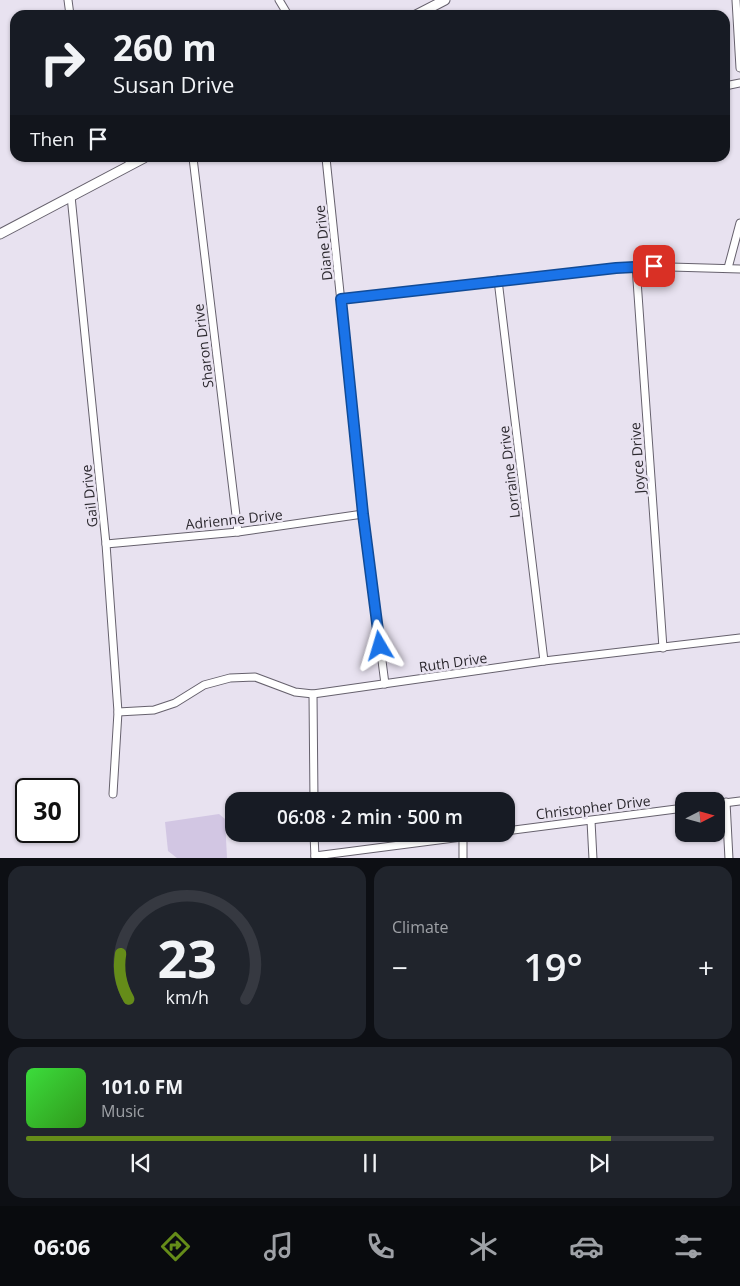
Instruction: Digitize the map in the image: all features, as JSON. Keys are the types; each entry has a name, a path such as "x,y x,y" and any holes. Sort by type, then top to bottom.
{"street":[{"path":"426,10 445,0"},
{"path":"736,0 740,68"},
{"path":"0,234 127,162"},
{"name":"Sharon Drive","path":"192,162 238,532"},
{"name":"Diane Drive","path":"326,162 363,514 385,684"},
{"name":"Gail Drive","path":"70,196 106,544 118,712 113,794"},
{"path":"728,268 740,223"},
{"path":"341,299 636,266 740,269"},
{"name":"Joyce Drive","path":"636,266 663,648"},
{"name":"Lorraine Drive","path":"498,280 544,661"},
{"name":"Adrienne Drive","path":"106,544 238,532 363,514"},
{"name":"Ruth Drive","path":"118,712 154,710 175,703 204,685 230,678 255,678 295,692 314,694 544,661 740,638"},
{"path":"314,694 314,792"},
{"path":"729,858 726,802 740,801"},
{"name":"Christopher Drive","path":"515,830 675,809"},
{"path":"591,820 593,858"},
{"path":"314,842 315,857 421,842"},
{"path":"463,842 463,858"}],"shaded area":[{"path":"219,814 225,819 227,858 177,858 168,851 165,822"}],"route":[{"path":"380,646 363,514 341,299 498,280 636,266 654,266"}]}
